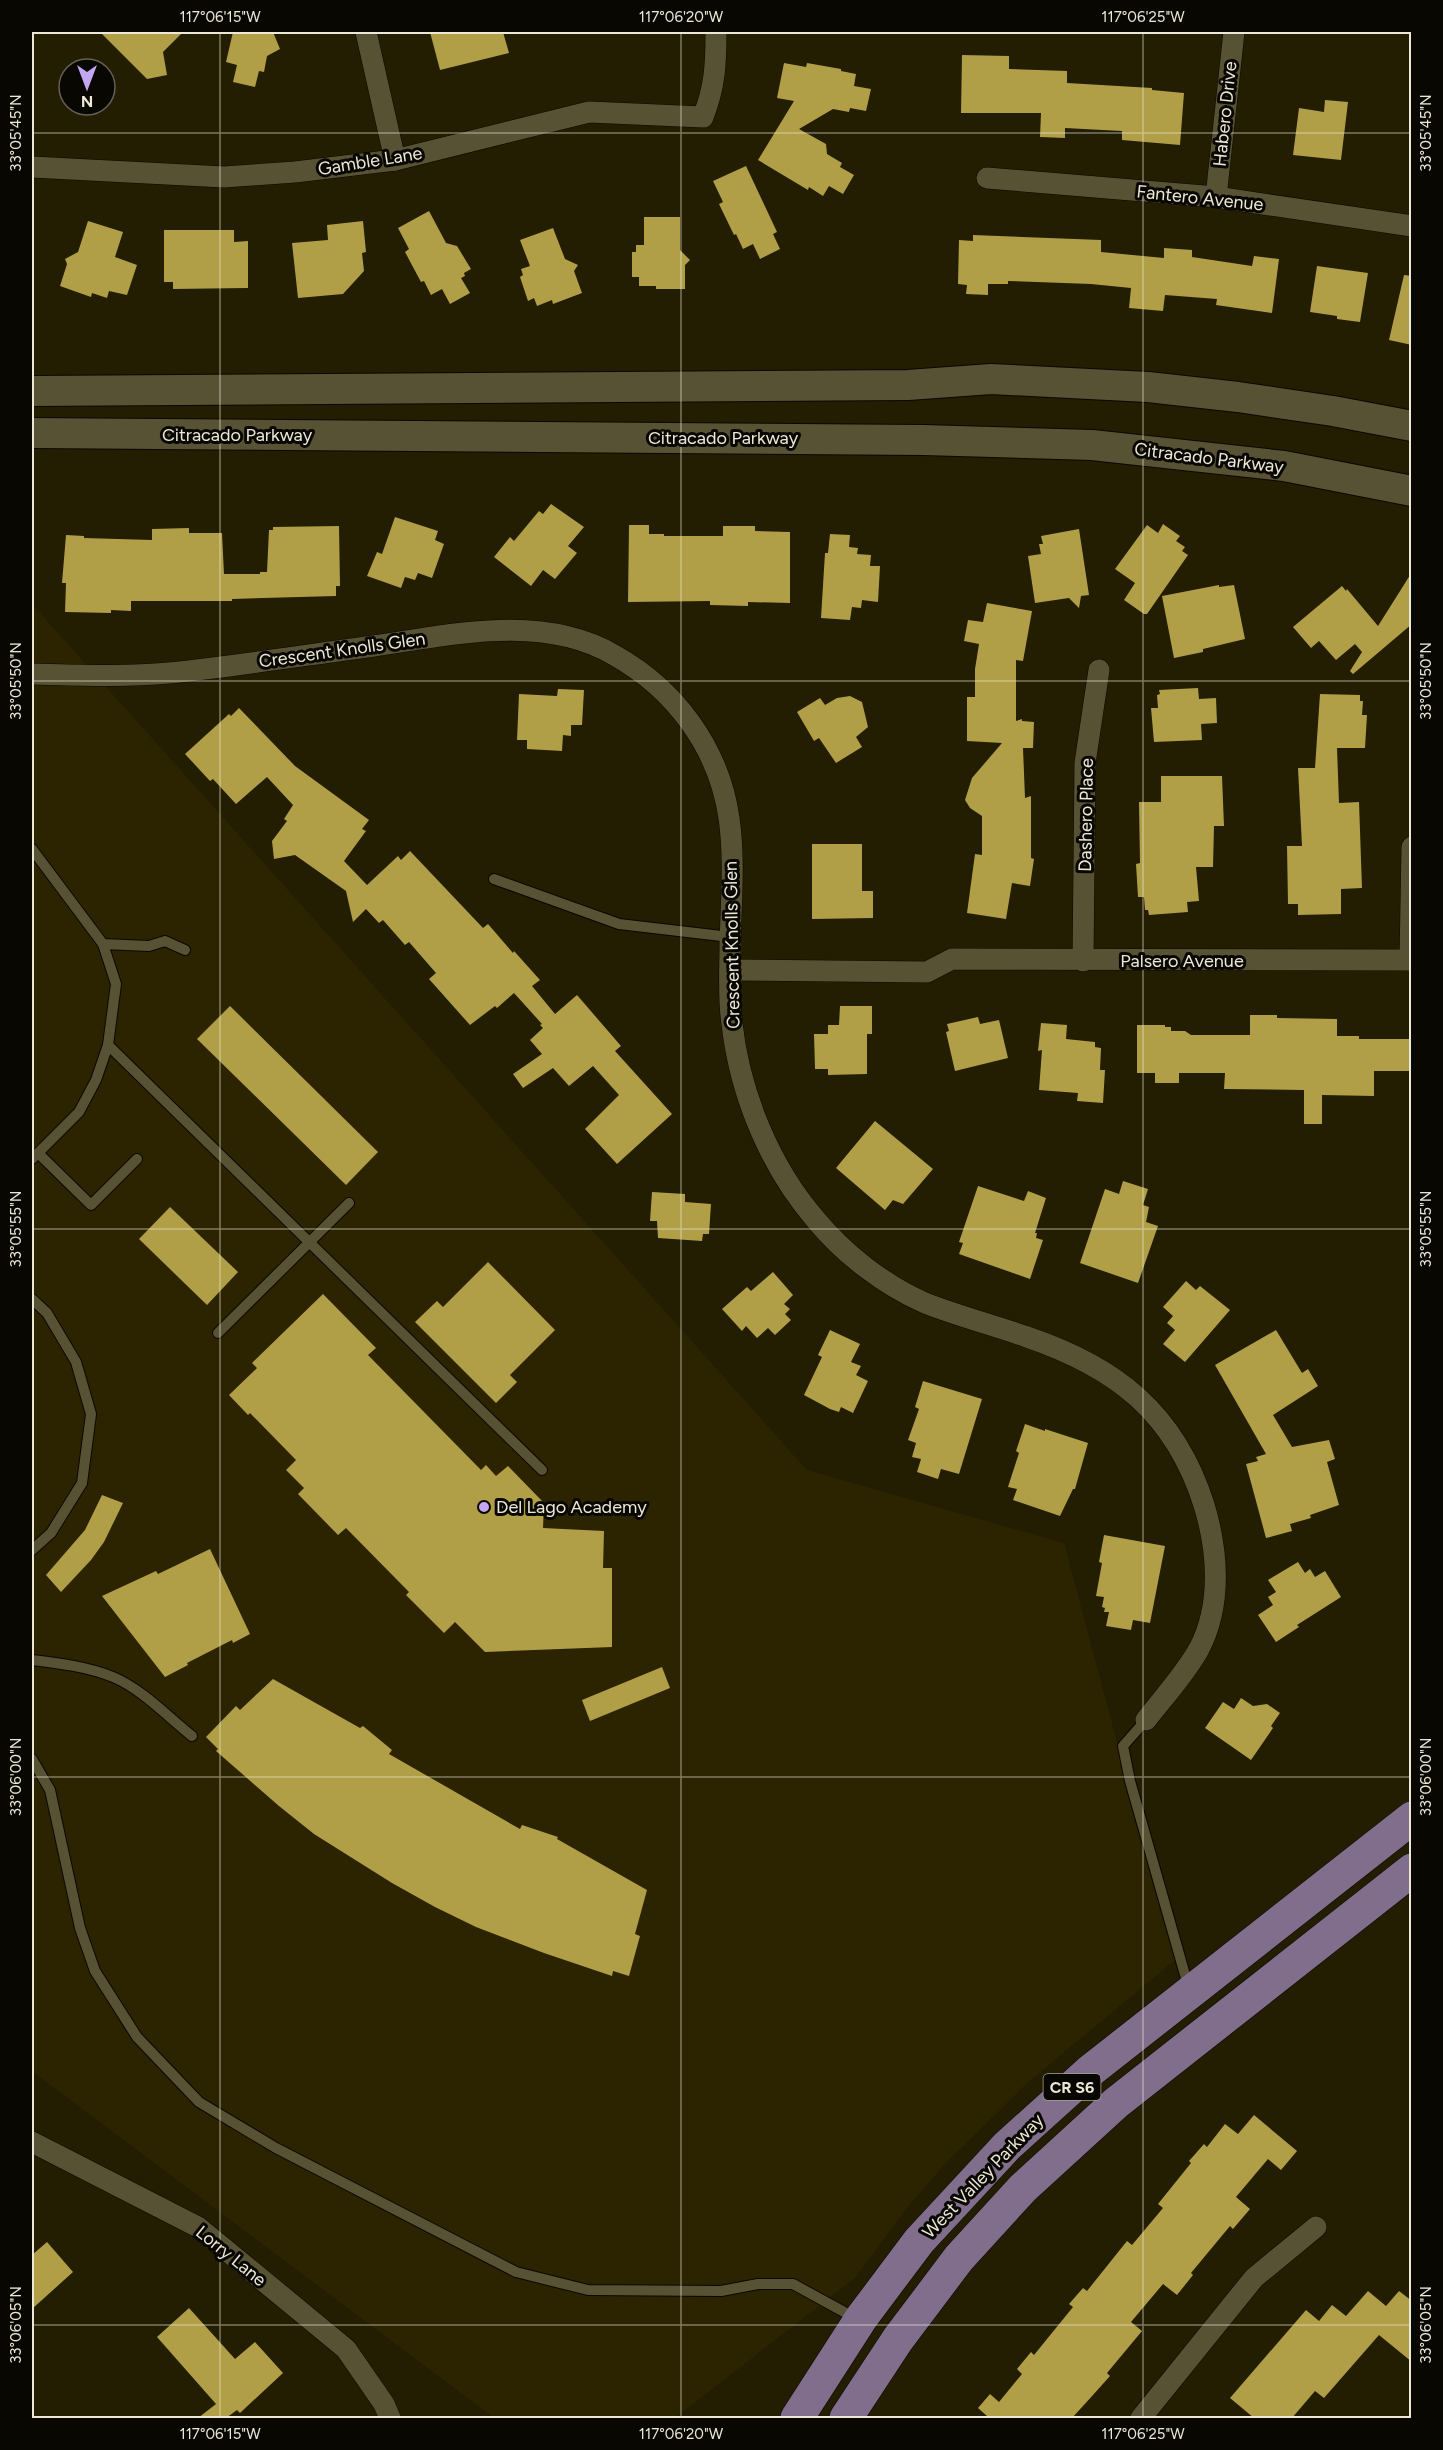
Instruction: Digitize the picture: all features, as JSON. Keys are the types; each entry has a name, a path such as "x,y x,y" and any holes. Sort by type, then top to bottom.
{"main road":[{"name":"West Valley Parkway","path":"797,2418 860,2320 919,2241 1007,2145 1090,2071 1412,1818"},
{"name":"West Valley Parkway","path":"846,2418 898,2339 959,2258 1023,2188 1116,2103 1412,1870"}],"street":[{"path":"366,32 394,160"},
{"name":"Gamble Lane","path":"32,167 224,177 295,172 394,160 589,111 703,117 713,91 716,32"},
{"name":"Habero Drive","path":"1216,197 1234,32"},
{"name":"Fantero Avenue","path":"987,178 1216,197 1412,226"},
{"path":"32,392 908,385 991,379 1148,387 1238,397 1333,411 1412,426"},
{"name":"Citracado Parkway","path":"32,433 911,440 1092,445 1284,466 1412,491"},
{"name":"Crescent Knolls Glen","path":"32,674 164,673 467,633 537,631 567,636 607,651 639,669 666,692 686,715 707,748 722,786 729,819 731,1023 738,1060 749,1098 763,1135 786,1181 816,1220 845,1250 879,1277 922,1302 1033,1339 1084,1359 1137,1395 1164,1425 1195,1477 1214,1545 1215,1580 1212,1617 1196,1654 1146,1720"},
{"name":"Dashero Place","path":"1083,961 1085,763 1099,670"},
{"path":"1411,960 1412,847"},
{"name":"Palsero Avenue","path":"730,970 927,972 952,959 1411,960"},
{"name":"Lorry Lane","path":"32,2142 198,2227 346,2349 384,2404 390,2418"},
{"path":"1147,2416 1254,2278 1316,2227"}],"lane":[{"path":"32,849 103,944 116,984 108,1045 96,1080 79,1112 35,1156 91,1205 137,1159"},
{"path":"495,879 619,924 730,937"},
{"path":"103,944 149,946 165,941 185,950"},
{"path":"108,1045 542,1470"},
{"path":"218,1333 349,1203"},
{"path":"32,1299 47,1313 76,1362 91,1414 82,1483 51,1533 32,1550"},
{"path":"32,1660 55,1663 114,1678 137,1692 192,1736"},
{"path":"1146,1720 1124,1746 1130,1780 1190,1992"},
{"path":"32,1759 50,1790 80,1928 95,1971 137,2037 199,2102 276,2148 516,2272 588,2290 721,2292 758,2284 793,2284 860,2320"}],"shaded area":[{"name":"Del Lago Academy","path":"32,604 807,1470 1064,1543 1175,1960 1027,2083 946,2163 910,2204 855,2278 675,2418 494,2418 32,2071"}],"building":[{"path":"100,32 183,32 163,52 167,75 147,79"},
{"path":"233,32 273,32 280,49 267,56 264,72 259,71 255,87 233,82 237,65 226,62"},
{"path":"430,32 503,32 509,53 440,70"},
{"path":"962,55 1009,56 1009,69 1067,71 1067,83 1152,88 1152,90 1184,93 1180,145 1122,140 1122,131 1065,128 1065,138 1040,137 1041,113 961,113"},
{"path":"784,63 806,67 807,63 841,69 841,71 856,74 854,86 871,89 866,111 850,108 849,112 833,109 799,129 826,144 827,154 842,163 840,167 854,175 843,194 829,186 823,196 809,187 808,190 758,160 794,101 777,98"},
{"path":"1325,100 1348,102 1341,160 1293,155 1299,108 1324,112"},
{"path":"746,166 777,232 773,234 780,249 760,259 753,244 743,249 736,234 734,235 719,204 723,202 713,181"},
{"path":"429,211 446,243 457,246 471,269 461,278 470,293 450,304 442,289 431,295 424,281 421,282 405,252 409,249 398,228"},
{"path":"644,217 680,217 680,250 690,260 685,265 685,289 656,289 656,286 639,286 639,277 632,277 632,252 636,252 636,245 644,245"},
{"path":"88,221 123,232 115,257 137,265 127,295 109,291 107,298 92,293 91,297 60,286 67,264 65,259 78,252"},
{"path":"363,221 366,252 362,253 364,271 343,294 298,298 292,243 328,240 327,225"},
{"path":"553,228 565,259 578,265 574,271 582,293 553,304 552,300 537,306 534,298 528,301 520,277 523,275 521,269 530,266 520,240"},
{"path":"164,230 234,230 234,242 248,241 248,288 173,289 173,282 164,282"},
{"path":"973,235 1101,240 1101,252 1164,258 1164,248 1192,250 1192,257 1252,266 1254,256 1279,259 1272,313 1216,305 1217,299 1165,295 1163,311 1129,308 1131,288 1091,284 1008,281 1008,284 988,284 988,295 966,294 967,285 958,284 959,240 973,241"},
{"path":"1317,266 1368,273 1360,322 1310,312"},
{"path":"1404,275 1412,276 1412,345 1389,340"},
{"path":"551,504 584,527 568,546 577,553 555,579 543,570 531,586 494,557 510,537 514,541 539,511 543,514"},
{"path":"395,517 438,531 435,540 444,544 432,578 418,573 415,580 405,577 401,588 367,576 377,552 382,554"},
{"path":"1163,524 1180,536 1176,541 1185,547 1182,551 1188,555 1147,614 1144,614 1124,600 1135,583 1115,569 1147,525 1158,533"},
{"path":"629,525 649,525 649,534 664,534 664,536 723,536 723,526 755,526 755,531 790,532 790,603 748,602 748,606 710,605 710,601 628,602"},
{"path":"339,526 340,586 336,586 336,596 232,599 232,601 131,601 131,611 65,612 66,583 62,583 66,535 84,536 84,538 152,540 152,529 189,528 189,533 222,533 224,574 260,574 260,572 267,572 269,530 273,530 273,527"},
{"path":"1079,529 1089,595 1081,596 1079,608 1069,598 1035,603 1028,556 1041,554 1039,544 1043,544 1041,536"},
{"path":"830,534 850,535 849,547 858,548 857,554 871,555 870,566 880,566 878,602 862,600 861,608 852,607 850,620 821,618 825,553 828,553"},
{"path":"1412,572 1412,624 1353,674 1350,671 1362,652 1355,644 1336,660 1319,641 1311,648 1293,627 1342,586 1378,626"},
{"path":"1219,585 1219,587 1234,585 1245,639 1174,658 1162,596"},
{"path":"987,603 1032,611 1023,661 1016,660 1016,721 1022,719 1022,721 1034,722 1033,748 1023,748 1025,798 1031,796 1031,858 1034,859 1030,886 1012,883 1006,919 967,913 975,854 982,855 982,816 970,808 965,800 972,778 1002,743 967,741 967,697 975,697 975,669 979,644 964,641 968,620 983,622"},
{"path":"1198,688 1199,699 1216,698 1217,723 1201,724 1202,740 1154,742 1151,708 1158,708 1159,690"},
{"path":"558,689 584,690 582,725 571,725 571,736 563,735 562,751 527,749 527,740 517,740 519,694 557,696"},
{"path":"1320,694 1360,695 1360,701 1363,701 1362,715 1367,715 1365,748 1337,748 1339,803 1359,802 1362,888 1341,889 1341,914 1298,915 1298,904 1288,904 1287,846 1302,846 1298,768 1315,768"},
{"path":"850,696 862,702 868,727 856,737 862,747 836,763 819,738 814,741 797,712 820,698 825,705 837,698"},
{"path":"239,708 295,766 369,820 362,829 366,831 344,861 367,885 398,856 401,860 410,851 483,928 488,924 540,980 532,986 555,1014 577,995 621,1046 615,1051 672,1114 617,1164 585,1129 619,1095 593,1066 569,1086 553,1068 523,1088 513,1074 542,1054 530,1040 543,1028 514,993 497,1008 495,1006 470,1025 429,979 436,973 409,942 405,945 383,920 379,923 366,909 353,922 346,891 295,855 274,859 272,841 287,821 284,819 293,805 267,777 236,804 185,754 229,714 231,716"},
{"path":"1161,776 1222,776 1224,826 1214,826 1213,867 1196,867 1199,901 1187,902 1188,912 1149,915 1148,910 1145,910 1144,897 1138,897 1136,864 1140,863 1139,802 1161,802"},
{"path":"812,844 862,844 862,891 873,891 873,918 812,919"},
{"path":"230,1006 378,1152 346,1185 197,1039"},
{"path":"840,1006 872,1006 872,1034 867,1034 867,1074 828,1075 828,1069 815,1069 814,1034 828,1034 828,1025 839,1025"},
{"path":"1250,1015 1337,1019 1337,1036 1359,1036 1359,1039 1412,1039 1412,1071 1374,1071 1374,1096 1322,1095 1322,1124 1304,1124 1304,1090 1224,1089 1225,1073 1179,1073 1179,1083 1155,1083 1155,1073 1137,1073 1137,1025 1165,1025 1165,1027 1171,1027 1171,1031 1185,1031 1191,1035 1250,1035"},
{"path":"978,1017 980,1024 999,1020 1008,1058 955,1071 946,1032 949,1031 947,1024"},
{"path":"1041,1023 1067,1025 1066,1039 1095,1042 1095,1047 1101,1048 1100,1070 1105,1070 1103,1103 1077,1101 1078,1093 1039,1090 1042,1050 1038,1051"},
{"path":"875,1121 933,1169 903,1204 893,1200 885,1210 836,1168"},
{"path":"1123,1181 1148,1189 1143,1205 1149,1207 1146,1222 1158,1226 1138,1283 1080,1263 1105,1189 1119,1194"},
{"path":"978,1186 1024,1201 1028,1191 1046,1198 1035,1233 1037,1233 1036,1238 1043,1240 1030,1279 959,1254 963,1243 959,1242"},
{"path":"652,1192 685,1194 685,1202 711,1204 709,1234 703,1234 702,1241 658,1238 657,1221 650,1221"},
{"path":"170,1207 238,1272 207,1305 139,1239"},
{"path":"488,1262 555,1330 510,1375 517,1382 496,1403 415,1322 437,1301 443,1307"},
{"path":"773,1272 793,1295 784,1304 790,1309 785,1314 791,1320 775,1335 768,1328 757,1338 746,1326 742,1331 722,1309 747,1287 751,1291"},
{"path":"1186,1281 1196,1290 1200,1286 1230,1310 1185,1362 1163,1344 1175,1330 1167,1323 1173,1316 1163,1307"},
{"path":"323,1294 376,1348 368,1355 481,1470 486,1465 496,1476 508,1466 544,1503 543,1528 604,1531 603,1568 612,1568 612,1647 485,1652 455,1622 444,1633 406,1595 409,1592 346,1528 338,1535 298,1494 304,1488 286,1470 296,1460 229,1395 257,1368 252,1363"},
{"path":"830,1330 860,1344 851,1362 861,1366 856,1375 868,1381 853,1413 841,1407 839,1412 830,1409 804,1395 822,1357 818,1355"},
{"path":"1276,1330 1302,1373 1308,1369 1318,1386 1273,1415 1292,1447 1329,1440 1335,1459 1327,1462 1339,1505 1310,1515 1311,1518 1290,1524 1292,1531 1266,1538 1246,1464 1258,1461 1256,1457 1266,1454 1215,1365"},
{"path":"923,1381 982,1399 959,1474 941,1469 938,1479 917,1472 921,1459 912,1457 916,1443 908,1440 919,1409 915,1407"},
{"path":"1025,1424 1088,1443 1075,1489 1060,1516 1013,1500 1017,1489 1008,1487"},
{"path":"102,1495 123,1503 104,1542 91,1560 61,1592 46,1575 85,1530"},
{"path":"1104,1535 1165,1546 1150,1623 1133,1620 1131,1630 1106,1626 1109,1612 1104,1612 1105,1608 1102,1607 1104,1597 1096,1596"},
{"path":"210,1549 250,1634 233,1643 232,1640 165,1677 102,1596 156,1571 158,1574"},
{"path":"1298,1562 1305,1573 1310,1569 1315,1577 1325,1571 1341,1597 1297,1625 1299,1627 1276,1642 1258,1615 1273,1605 1268,1597 1276,1592 1268,1580"},
{"path":"662,1667 670,1688 590,1721 582,1700"},
{"path":"273,1679 360,1728 363,1726 392,1750 389,1754 520,1829 522,1825 558,1837 557,1839 647,1890 635,1934 640,1936 629,1976 613,1971 612,1976 476,1927 392,1883 314,1834 279,1806 216,1751 218,1749 206,1737 236,1706 240,1710"},
{"path":"1241,1698 1253,1706 1267,1704 1280,1713 1271,1726 1273,1728 1251,1760 1205,1728 1223,1702 1234,1709"},
{"path":"1254,2115 1297,2151 1281,2170 1268,2159 1236,2197 1250,2209 1233,2229 1230,2226 1191,2273 1193,2275 1177,2295 1163,2284 1131,2322 1142,2331 1107,2373 1110,2376 1072,2418 985,2418 987,2416 978,2408 990,2394 999,2402 1022,2374 1017,2369 1031,2352 1034,2355 1073,2307 1069,2304 1083,2288 1087,2291 1127,2241 1132,2245 1163,2208 1158,2204 1204,2144 1207,2147 1225,2124 1238,2134"},
{"path":"47,2242 73,2272 32,2309 32,2255"},
{"path":"1368,2291 1386,2306 1399,2291 1412,2301 1412,2362 1379,2335 1324,2398 1315,2391 1292,2418 1254,2418 1230,2398 1306,2310 1319,2321 1332,2305 1346,2316"},
{"path":"189,2308 235,2359 255,2342 283,2373 240,2413 237,2410 226,2418 198,2418 216,2404 157,2337"}],"place":[{"name":"Del Lago Academy","path":"484,1507"}]}
